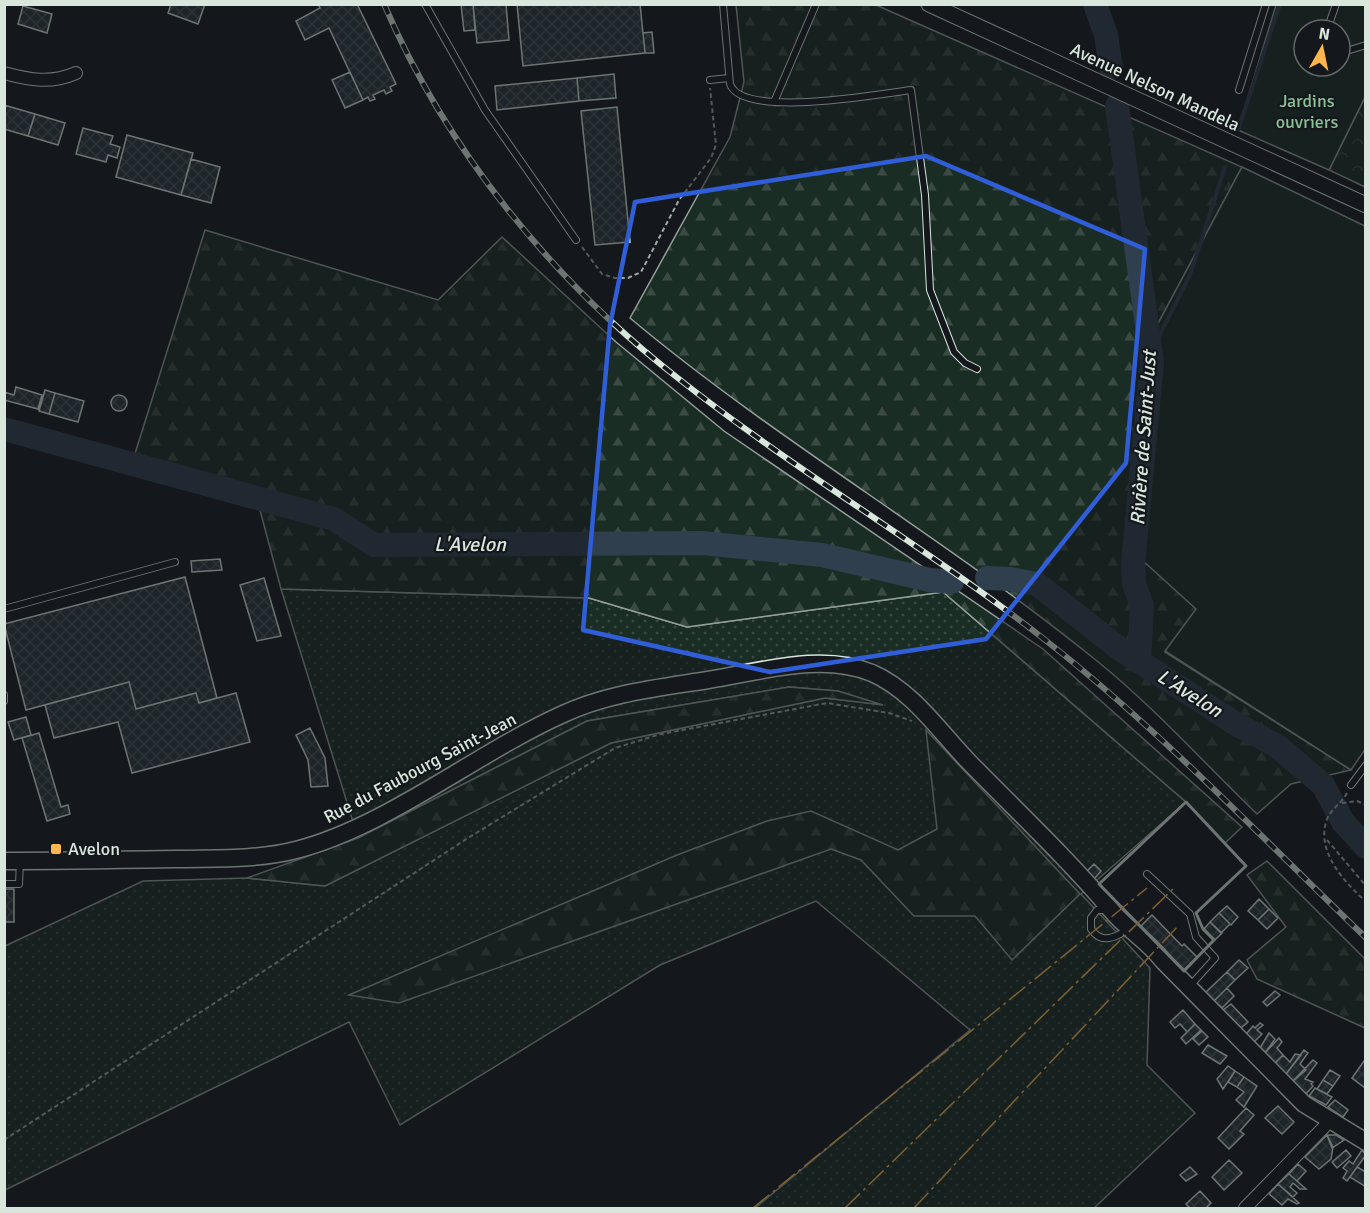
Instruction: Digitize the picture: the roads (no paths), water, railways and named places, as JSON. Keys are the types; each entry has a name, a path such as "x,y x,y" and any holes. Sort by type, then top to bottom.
{"main road":[{"name":"Rue du Faubourg Saint-Jean","path":"12,861 242,858 297,850 332,838 371,819 570,711 622,694 703,681 812,675 855,679 887,693 940,732 1090,884 1120,934 1162,961"},
{"name":"Rue du Faubourg Saint-Jean","path":"1105,911 1148,942 1162,961 1292,1093 1329,1122 1365,1142"}],"street":[{"name":"Avenue Nelson Mandela","path":"929,4 1365,205"},
{"path":"4,73 42,81 60,79 76,73"},
{"path":"1245,1209 1329,1122"}],"lane":[{"path":"425,4 489,116 576,240"},
{"path":"723,4 729,78 731,88 738,95 774,102 802,102 911,90 925,195 930,290 954,352 965,363 977,369"},
{"path":"774,102 816,4"},
{"path":"1239,90 1266,4"},
{"path":"710,80 729,78"},
{"path":"4,609 175,562"},
{"path":"4,695 4,700"},
{"path":"1351,785 1365,765"},
{"path":"4,884 19,884 12,861"},
{"path":"1147,874 1191,914 1196,937 1215,958 1189,988"}],"waterway":[{"name":"Rivière de Saint-Just","path":"1095,4 1106,35 1111,68"},
{"path":"1238,130 1280,4"},
{"name":"Rivière de Saint-Just","path":"1117,106 1152,362 1133,563 1134,584 1142,606 1139,662"},
{"path":"1152,362 1161,332 1190,275 1225,167"},
{"name":"L'Avelon","path":"4,429 334,519 374,545 702,543 822,555 930,580 952,582"},
{"name":"L'Avelon","path":"987,578 1037,584 1120,649 1236,724 1277,746 1323,785 1343,822 1366,847"}],"railway":[{"path":"384,4 439,111 472,161 508,210 589,300 633,341 724,413 958,575 1091,677 1211,786 1366,938"}],"place":[{"name":"Avelon","path":"56,849"}],"park label":[{"name":"Jardins ouvriers","path":"1307,111"}]}
